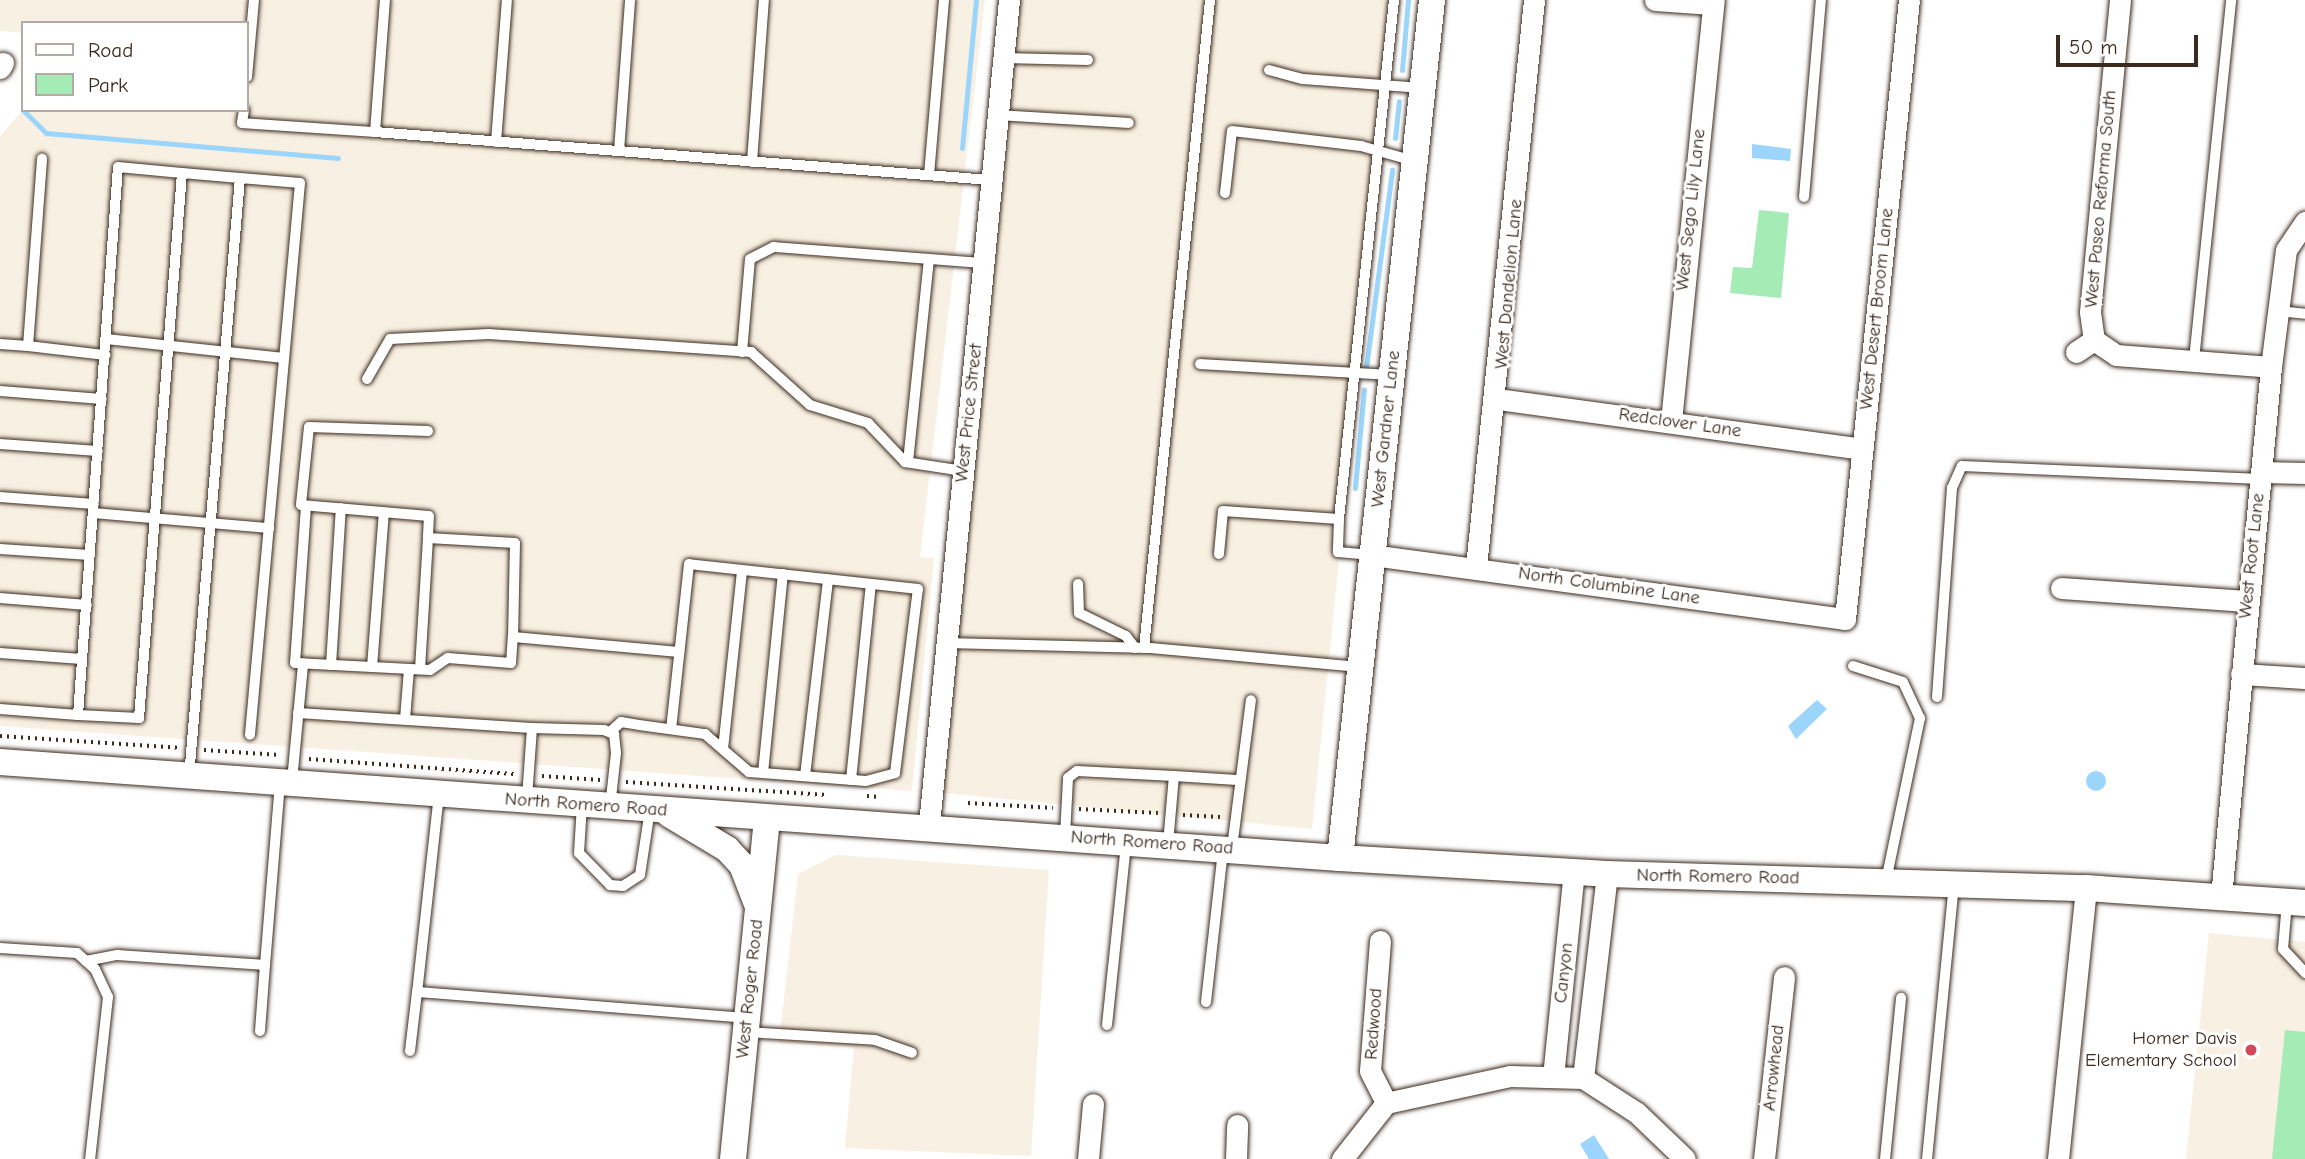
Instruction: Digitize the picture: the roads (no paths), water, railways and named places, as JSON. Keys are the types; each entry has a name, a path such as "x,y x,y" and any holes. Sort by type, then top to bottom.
{"street":[{"name":"West Price Street","path":"929,825 1009,0"},
{"name":"West Gardner Lane","path":"1340,858 1432,0"},
{"name":"West Dandelion Lane","path":"1476,567 1498,399 1534,0"},
{"path":"1655,0 1713,2"},
{"name":"West Desert Broom Lane","path":"1845,619 1909,0"},
{"name":"West Paseo Reforma South","path":"2094,340 2090,312 2120,0"},
{"name":"West Sego Lily Lane","path":"1671,422 1713,2"},
{"name":"West Root Lane","path":"2221,897 2271,367 2286,250 2305,222"},
{"path":"2076,352 2094,340 2116,355 2271,367"},
{"name":"Redclover Lane","path":"1498,399 1862,449"},
{"path":"2261,476 2305,473"},
{"name":"North Columbine Lane","path":"1372,555 1845,619"},
{"path":"2061,588 2247,601"},
{"path":"2241,674 2305,678"},
{"name":"North Romero Road","path":"0,762 189,776 289,775 439,794 528,788 582,805 612,794 657,810 929,825 1340,858 1606,874 2085,888 2296,903"},
{"path":"657,810 727,849 742,865 758,908"},
{"name":"West Roger Road","path":"733,1159 767,818"},
{"name":"Canyon","path":"1553,1077 1574,870"},
{"name":"Canyon","path":"1583,1078 1606,874"},
{"path":"2058,1159 2085,888"},
{"name":"Redwood","path":"1380,941 1370,1071 1385,1102"},
{"name":"Arrowhead","path":"1764,1159 1784,976"},
{"path":"1342,1159 1385,1102 1510,1076 1583,1078 1637,1113 1685,1159"},
{"path":"1088,1159 1093,1104"},
{"path":"1236,1159 1237,1125"}],"lane":[{"path":"248,66 254,0"},
{"path":"374,132 385,0"},
{"path":"496,142 507,0"},
{"path":"619,151 630,0"},
{"path":"752,162 764,0"},
{"path":"929,175 944,0"},
{"path":"1140,648 1210,0"},
{"path":"1372,555 1338,552 1339,519 1351,372 1394,0"},
{"path":"1804,197 1821,0"},
{"path":"2194,360 2231,0"},
{"path":"1003,58 1087,60"},
{"path":"1269,70 1303,79 1422,89"},
{"path":"244,112 243,124 991,180"},
{"path":"998,115 1129,123"},
{"path":"1225,193 1231,131 1376,149 1414,161"},
{"path":"28,346 42,159"},
{"path":"78,715 118,167 300,183 250,735"},
{"path":"0,709 139,718 181,173"},
{"path":"189,776 240,178"},
{"path":"742,352 750,259 774,247 984,263"},
{"path":"908,463 929,259"},
{"path":"2278,312 2305,314"},
{"path":"367,379 390,339 489,334 742,352 810,405 868,422 908,463 963,471"},
{"path":"106,339 226,354 284,358"},
{"path":"0,344 105,355"},
{"path":"1200,364 1391,375"},
{"path":"0,391 102,399"},
{"path":"260,1031 265,965 298,713 309,427 428,431"},
{"path":"0,444 98,451"},
{"path":"1937,697 1952,488 1962,466 2261,476"},
{"path":"0,497 155,518 269,528"},
{"path":"306,506 429,516 414,669 405,719"},
{"path":"331,665 341,509"},
{"path":"1219,554 1223,511 1339,519"},
{"path":"372,667 384,512"},
{"path":"298,662 414,669 448,658 511,663 515,543 428,538"},
{"path":"0,549 90,555"},
{"path":"298,713 610,732 621,722 705,734 750,772 851,780 895,773 918,590 689,564 671,729"},
{"path":"723,749 742,570"},
{"path":"763,773 783,574"},
{"path":"804,776 828,579"},
{"path":"851,780 871,584"},
{"path":"1078,584 1079,613 1126,635 1140,648"},
{"path":"0,598 87,605"},
{"path":"513,635 679,652"},
{"path":"947,643 1140,648 1360,667"},
{"path":"0,653 82,659"},
{"path":"1853,666 1903,682 1920,718 1886,881"},
{"path":"1206,1002 1251,699"},
{"path":"528,788 533,728"},
{"path":"610,732 616,753 612,794"},
{"path":"1065,836 1068,778 1077,771 1237,780"},
{"path":"1168,844 1174,776"},
{"path":"410,1051 439,794"},
{"path":"582,805 579,853 610,885 623,886 640,875 657,810"},
{"path":"1107,1025 1127,841"},
{"path":"1927,1159 1954,884"},
{"path":"2296,903 2283,948 2305,973"},
{"path":"0,948 77,953 86,961 108,997 90,1159"},
{"path":"86,961 118,955 265,965"},
{"path":"417,992 875,1040 912,1053"},
{"path":"1885,1159 1900,998"}],"water":[{"path":"1752,144 1791,149 1790,161 1752,158"},
{"path":"1817,700 1827,709 1796,739 1788,726"},
{"path":"2096,771 2103,774 2106,781 2103,788 2096,791 2089,788 2086,781 2089,774"},
{"path":"1594,1135 1609,1159 1589,1159 1580,1144"}],"waterway":[{"path":"962,148 976,0"},
{"path":"1402,70 1408,0"},
{"path":"1395,138 1399,101"},
{"path":"25,112 46,133 338,158"},
{"path":"1366,368 1392,170"},
{"path":"1355,488 1364,389"}],"place":[{"name":"Homer Davis Elementary School","path":"2251,1050"}]}
